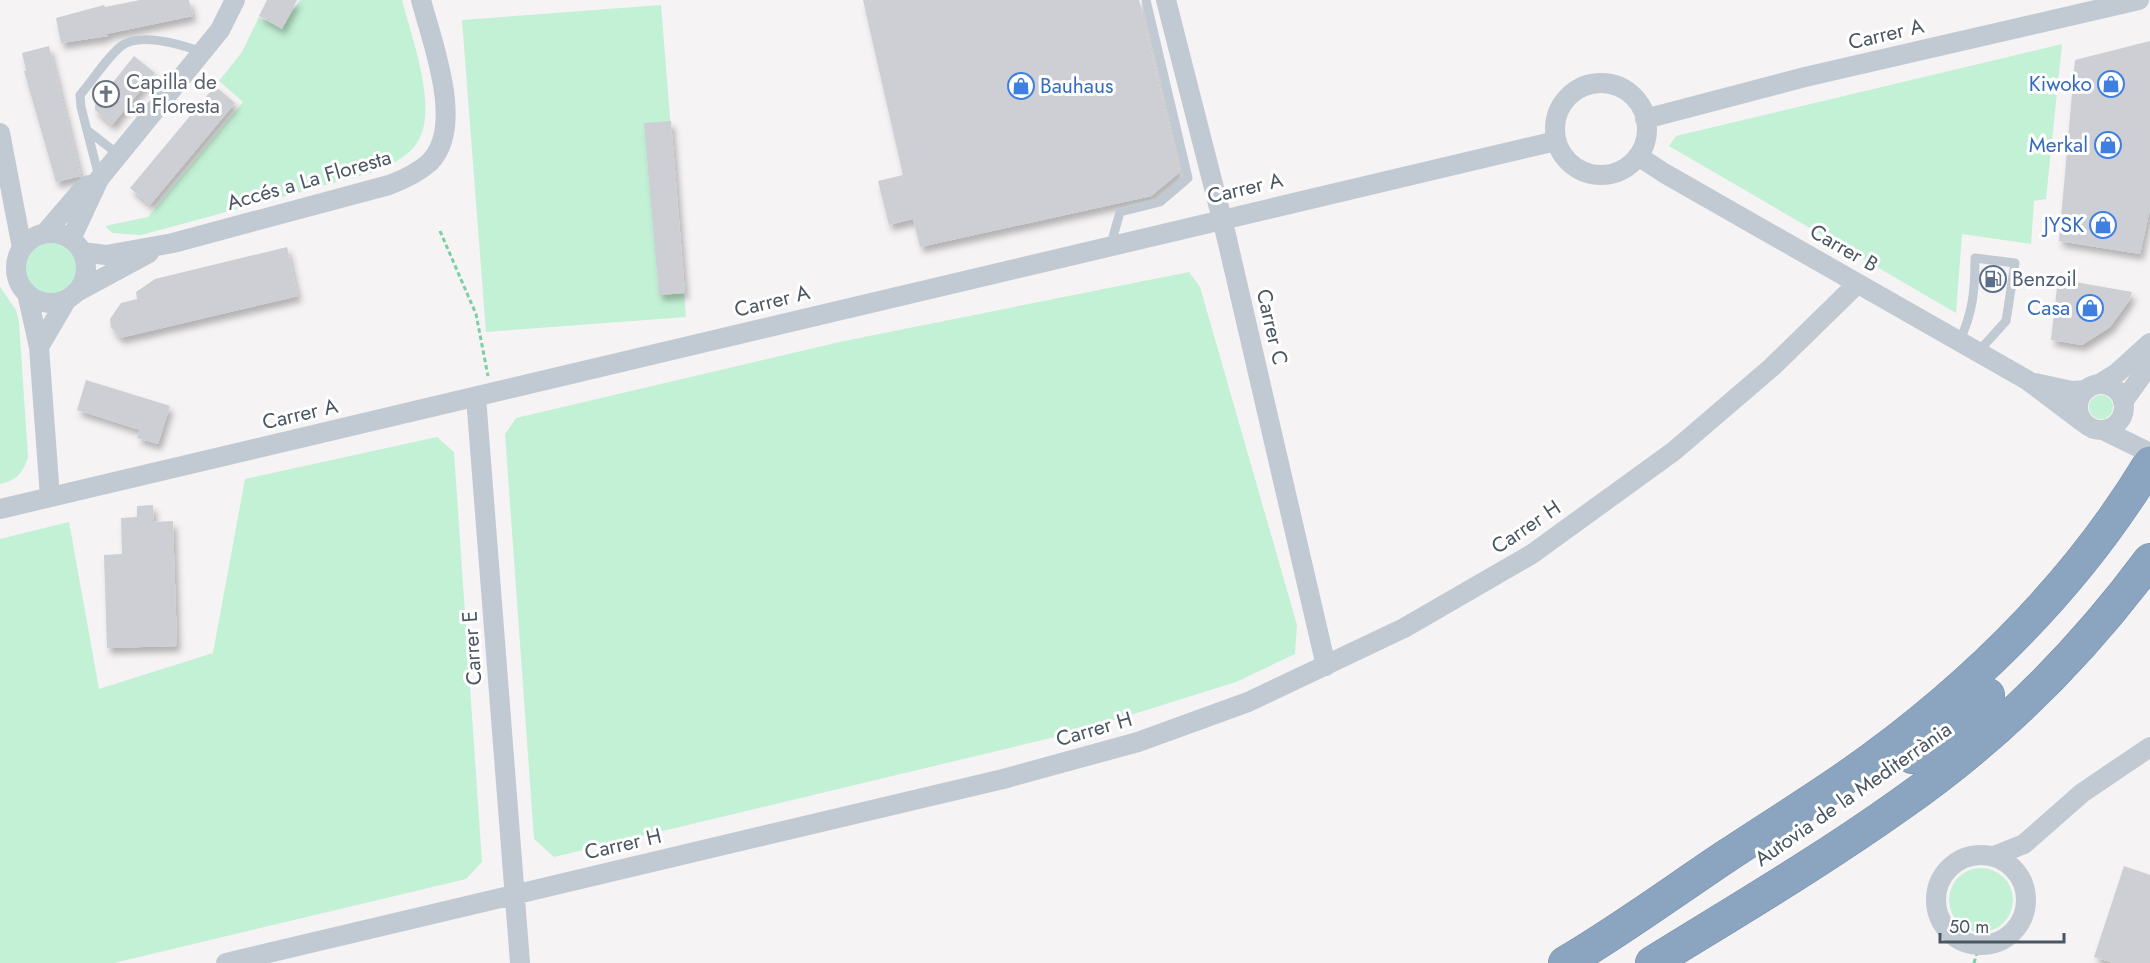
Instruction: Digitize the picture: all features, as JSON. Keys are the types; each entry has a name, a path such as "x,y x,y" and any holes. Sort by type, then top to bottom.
{"highway":[{"path":"1565,963 1870,760 1971,680 2023,630 2086,557 2118,514 2148,455"},
{"name":"Autovia de la Mediterrània","path":"1592,963 1813,827 1896,770 1950,729 2047,638 2089,589 2150,504"},
{"name":"Autovia de la Mediterrània","path":"1652,963 1831,852 1903,803 1955,763 2054,674 2095,629 2150,560"},
{"path":"1680,963 1871,849 1924,814 1974,776 2026,733 2071,689 2150,597"}],"street":[{"path":"50,497 39,348 27,293 17,276 16,267 35,239 82,190 99,179 119,155 220,30 235,0"},
{"name":"Accés a La Floresta","path":"76,245 106,255 172,243 389,185 413,176 431,160 444,138 447,114 422,0"},
{"name":"Carrer C","path":"1166,0 1222,218 1326,666"},
{"name":"Carrer A","path":"1645,118 1805,77 2129,1"},
{"path":"1608,84 1621,88 1638,103 1645,118 1644,144 1638,156 1618,172 1596,175 1570,164 1556,141 1556,120 1561,106 1571,95 1586,86 1608,84"},
{"path":"0,133 4,166 35,239"},
{"name":"Carrer A","path":"0,509 484,396 1111,244 1556,141"},
{"name":"Carrer B","path":"1638,156 2027,380 2094,427 2148,455"},
{"path":"76,245 99,179"},
{"path":"35,239 62,235 76,245 85,261 84,278 39,348"},
{"name":"Accés a La Floresta","path":"71,296 172,243"},
{"name":"Carrer H","path":"226,963 1003,779 1138,742 1248,702 1404,628 1532,554 1674,451 1772,366 1857,284"},
{"path":"27,293 46,302 71,296"},
{"path":"2150,344 2117,373 2092,387 2078,406 2094,427 2115,425 2123,407 2150,364"},
{"name":"Carrer B","path":"2027,380 2072,391 2092,387"},
{"path":"2092,387 2110,386 2118,391 2126,423 2148,455"},
{"name":"Carrer E","path":"484,396 520,963"},
{"path":"1994,856 2024,844 2109,772 2150,747"},
{"path":"2021,880 2028,858 2047,825"},
{"path":"1978,855 1994,856 2008,863 2021,880 2027,903 2019,927 2008,938 1977,955 1951,935 1941,923 1936,908 1936,893 1941,879 1951,866 1963,858 1978,855"}],"lane":[{"path":"1111,244 1120,212 1160,202 1188,178 1146,0"},
{"path":"99,179 80,94 122,46 152,39 176,42 202,52"},
{"path":"87,130 119,155"},
{"path":"1959,342 1970,321 1975,300 1975,258 2014,263 2006,321 1978,352"}],"path":[{"path":"440,231 476,314 484,396"}],"green space":[{"path":"300,0 402,0 417,54 425,96 422,133 414,147 386,167 367,174 141,235 112,233 105,226 148,217 243,102 219,81 242,52 259,17 282,28"},
{"path":"661,5 686,317 486,332 462,20"},
{"path":"2062,44 2046,199 2034,201 2031,244 1962,234 1956,313 1669,146 1676,136"},
{"path":"51,242 61,244 69,250 75,258 77,268 75,278 69,286 61,292 51,294 41,292 33,286 27,278 25,268 27,258 33,250 41,244"},
{"path":"1189,272 1200,287 1297,625 1295,654 1236,682 1076,732 554,857 534,839 505,434 516,418 844,341"},
{"path":"0,287 16,310 19,322 28,457 18,475 0,484"},
{"path":"2101,395 2110,398 2113,407 2110,416 2101,419 2092,416 2089,407 2092,398"},
{"path":"437,437 454,452 482,862 466,879 114,963 0,963 0,539 69,522 99,689 213,653 245,479"},
{"path":"1975,868 1987,868 2004,877 2011,888 2013,900 2011,912 2004,923 1987,932 1975,932 1963,927 1954,918 1949,906 1949,894 1954,882 1963,873"}],"building":[{"path":"140,0 189,0 193,16 106,34 108,36 61,43 56,18 104,5 105,7"},
{"path":"267,0 297,0 282,29 259,16"},
{"name":"Bauhaus","path":"863,0 1139,0 1180,172 1151,196 920,247 913,219 889,225 878,181 903,175"},
{"path":"2150,41 2150,209 2140,254 2059,241 2075,60"},
{"path":"49,46 81,176 56,182 24,71 26,70 22,53"},
{"path":"134,56 155,73 112,125 95,110 95,105"},
{"path":"215,86 235,103 150,205 130,188"},
{"path":"671,121 685,293 659,295 644,123"},
{"path":"287,247 298,296 120,338 111,327 110,319 121,303 137,299 136,292 155,279"},
{"name":"Casa","path":"2058,279 2132,292 2129,301 2110,327 2082,345 2051,340"},
{"path":"86,380 170,406 158,444 137,438 140,430 77,410"},
{"path":"153,505 154,522 173,521 177,646 107,648 104,555 122,554 121,518 137,517 137,506"},
{"path":"2124,866 2150,875 2150,963 2114,963 2094,957"}],"place":[{"name":"Kiwoko","path":"2111,84"},
{"name":"Bauhaus","path":"1021,86"},
{"name":"Capilla de La Floresta","path":"106,94"},
{"name":"Merkal","path":"2108,145"},
{"name":"JYSK","path":"2103,225"},
{"name":"Benzoil","path":"1993,279"},
{"name":"Casa","path":"2090,308"}]}
